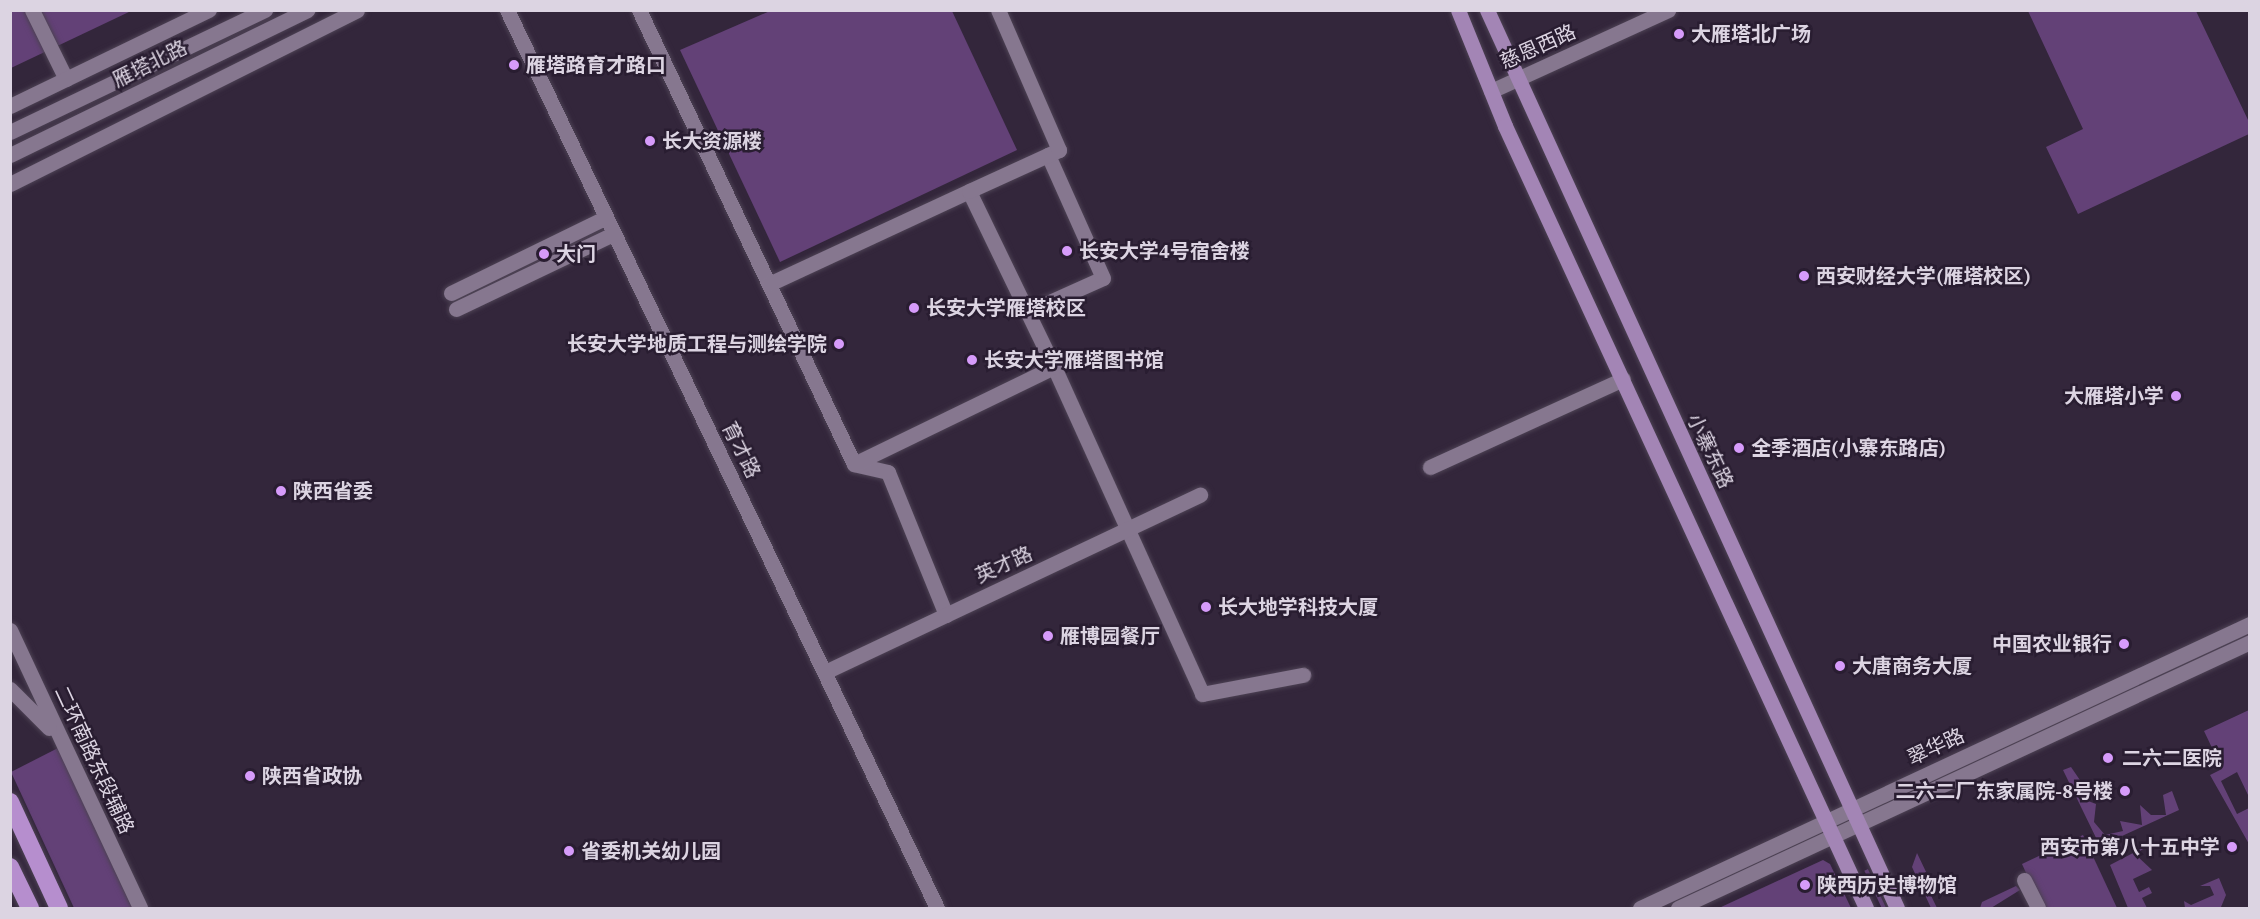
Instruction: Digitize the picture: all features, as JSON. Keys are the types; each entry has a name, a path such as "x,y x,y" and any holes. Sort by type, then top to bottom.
{"highway":[{"path":"10,802 59,909"},
{"path":"10,867 30,909"}],"main road":[{"path":"1458,10 1491,91 1866,909"},
{"name":"小寨东路","path":"1487,10 1897,909"}],"street":[{"path":"32,10 66,79"},
{"path":"10,106 208,10"},
{"name":"雁塔北路","path":"10,132 18,126 265,10"},
{"name":"雁塔北路","path":"10,155 307,10"},
{"path":"10,184 357,10"},
{"name":"育才路","path":"507,10 937,909"},
{"path":"639,10 854,464"},
{"path":"769,284 1059,150 998,10"},
{"name":"慈恩西路","path":"1491,91 1668,10"},
{"path":"1027,312 1103,278 1048,155"},
{"path":"969,191 1130,531 1202,694 1303,675"},
{"path":"451,293 605,218"},
{"path":"456,309 613,234"},
{"path":"854,464 1054,367"},
{"path":"1430,467 1623,379"},
{"path":"854,464 888,472 946,615"},
{"name":"英才路","path":"825,672 1130,531 1200,495"},
{"name":"翠华路","path":"1640,909 2250,624"},
{"name":"二环南路东段辅路","path":"10,630 140,909"},
{"name":"翠华路","path":"1678,909 2250,642"},
{"path":"10,689 66,749"},
{"path":"2024,880 2038,909"}],"shaded area":[{"path":"11,11 131,11 11,68"},
{"path":"770,11 952,11 1017,150 780,262 680,50"},
{"path":"2028,11 2196,11 2249,122 2249,134 2078,214 2046,147 2083,129"},
{"path":"2249,710 2249,797 2237,772 2221,781 2237,814 2249,808 2249,844 2210,775 2222,769 2204,731"},
{"path":"58,748 132,908 74,908 11,772"},
{"path":"2071,767 2084,786 2079,791 2083,799 2096,804 2094,822 2105,835 2123,831 2120,821 2142,825 2140,805 2151,815 2166,815 2163,795 2172,791 2179,810 2100,846 2063,770"},
{"path":"2083,835 2117,908 2042,908 2022,864"},
{"path":"2156,841 2135,854 2152,870 2133,879 2139,892 2149,887 2152,893 2142,898 2147,908 2128,908 2110,865"},
{"path":"1917,853 1928,876 1923,879 1937,908 1931,908 1912,867"},
{"name":"陕西历史博物馆","path":"1823,860 1830,864 1851,908 1719,908"},
{"path":"1868,869 1886,908 1882,908 1864,871"},
{"path":"2219,878 2226,895 2221,907 2185,908 2184,901 2191,905 2214,895 2210,886 2200,886"},
{"path":"2016,886 2020,890 1991,908 1980,908 1982,902"}],"place":[{"name":"大雁塔北广场","path":"1679,34"},
{"name":"雁塔路育才路口","path":"514,65"},
{"name":"长大资源楼","path":"650,141"},
{"name":"长安大学4号宿舍楼","path":"1067,251"},
{"name":"大门","path":"544,254"},
{"name":"西安财经大学(雁塔校区)","path":"1804,276"},
{"name":"长安大学雁塔校区","path":"914,308"},
{"name":"长安大学地质工程与测绘学院","path":"839,344"},
{"name":"长安大学雁塔图书馆","path":"972,360"},
{"name":"大雁塔小学","path":"2176,396"},
{"name":"全季酒店(小寨东路店)","path":"1739,448"},
{"name":"陕西省委","path":"281,491"},
{"name":"长大地学科技大厦","path":"1206,607"},
{"name":"雁博园餐厅","path":"1048,636"},
{"name":"中国农业银行","path":"2124,644"},
{"name":"大唐商务大厦","path":"1840,666"},
{"name":"二六二医院","path":"2108,758"},
{"name":"陕西省政协","path":"250,776"},
{"name":"二六二厂东家属院-8号楼","path":"2125,791"},
{"name":"西安市第八十五中学","path":"2232,847"},
{"name":"省委机关幼儿园","path":"569,851"},
{"name":"陕西历史博物馆","path":"1805,885"}]}
